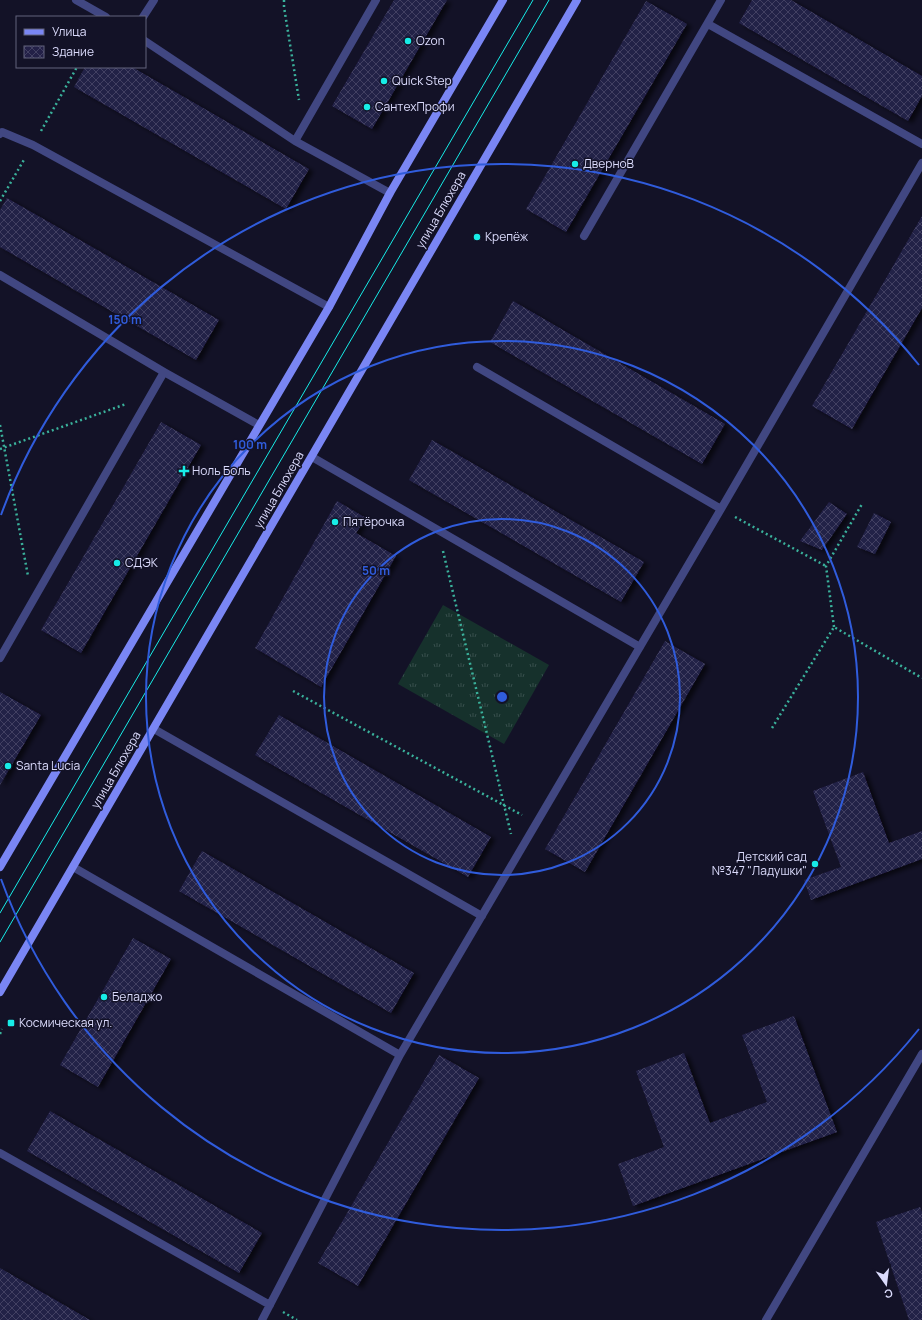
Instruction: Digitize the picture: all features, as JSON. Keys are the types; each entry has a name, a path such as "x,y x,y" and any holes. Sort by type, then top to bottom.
{"street":[{"path":"0,867 329,307 390,194 503,0"},
{"name":"улица Блюхера","path":"0,992 577,0"}],"lane":[{"path":"76,0 104,16"},
{"path":"144,16 154,0"},
{"path":"295,141 376,0"},
{"path":"584,236 721,0"},
{"path":"708,24 922,144"},
{"path":"146,42 295,141 390,194"},
{"path":"0,134 2,132 33,145 329,307"},
{"path":"262,1320 400,1055 721,509 922,163"},
{"path":"0,275 164,372 259,425"},
{"path":"477,366 721,509"},
{"path":"0,658 164,372"},
{"path":"312,457 640,647"},
{"path":"154,729 482,916"},
{"path":"73,867 400,1055"},
{"path":"766,1320 922,1054"},
{"path":"0,1153 270,1305"}],"path":[{"path":"284,0 303,126"},
{"path":"0,449 150,396"},
{"path":"0,425 32,601"},
{"path":"772,728 834,627 826,566 862,504"},
{"path":"721,509 826,566"},
{"path":"441,545 516,858"},
{"path":"834,627 922,678"},
{"path":"294,690 536,823"},
{"path":"0,1034 2,1029"}],"green space":[{"path":"443,605 549,665 504,744 398,684"}],"building":[{"path":"394,0 447,0 372,129 332,106"},
{"path":"752,0 791,0 922,76 922,96 908,121 739,23"},
{"path":"646,1 687,24 566,232 526,209"},
{"path":"84,68 134,68 309,169 286,209 74,87"},
{"path":"7,198 219,320 196,360 0,247 0,210"},
{"path":"922,216 922,308 852,429 812,406"},
{"path":"513,301 725,424 702,464 490,342"},
{"path":"161,422 201,445 81,653 41,630"},
{"path":"432,440 644,562 621,602 409,480"},
{"path":"337,501 366,518 356,533 396,556 321,687 255,648"},
{"path":"829,502 847,514 822,550 800,541"},
{"path":"874,513 891,522 875,554 857,547"},
{"path":"665,641 705,664 585,872 545,849"},
{"path":"0,692 41,715 0,785"},
{"path":"279,715 491,837 468,877 255,755"},
{"path":"863,772 889,843 922,831 922,859 811,900 804,880 841,867 813,791"},
{"path":"202,851 414,973 391,1013 179,891"},
{"path":"133,938 171,959 98,1087 60,1065"},
{"path":"794,1016 837,1132 633,1206 618,1164 664,1147 636,1071 684,1053 710,1123 767,1102 742,1035"},
{"path":"439,1055 479,1078 358,1286 318,1263"},
{"path":"50,1111 262,1233 239,1273 27,1151"},
{"path":"920,1207 922,1212 922,1320 909,1320 876,1222"},
{"path":"0,1268 90,1320 0,1320"}],"tram line":[{"path":"0,913 533,0"},
{"path":"0,942 549,0"}],"place":[{"name":"Ozon","path":"408,41"},
{"name":"Quick Step","path":"384,81"},
{"name":"СантехПрофи","path":"367,107"},
{"name":"ДверноВ","path":"575,164"},
{"name":"Крепёж","path":"477,237"},
{"name":"Ноль Боль","path":"184,471"},
{"name":"Пятёрочка","path":"335,522"},
{"name":"СДЭК","path":"117,563"},
{"name":"Santa Lucia","path":"8,766"},
{"name":"Детский сад №347 \"Ладушки\"","path":"815,864"},
{"name":"Беладжо","path":"104,997"},
{"name":"Космическая ул.","path":"11,1023"}]}
